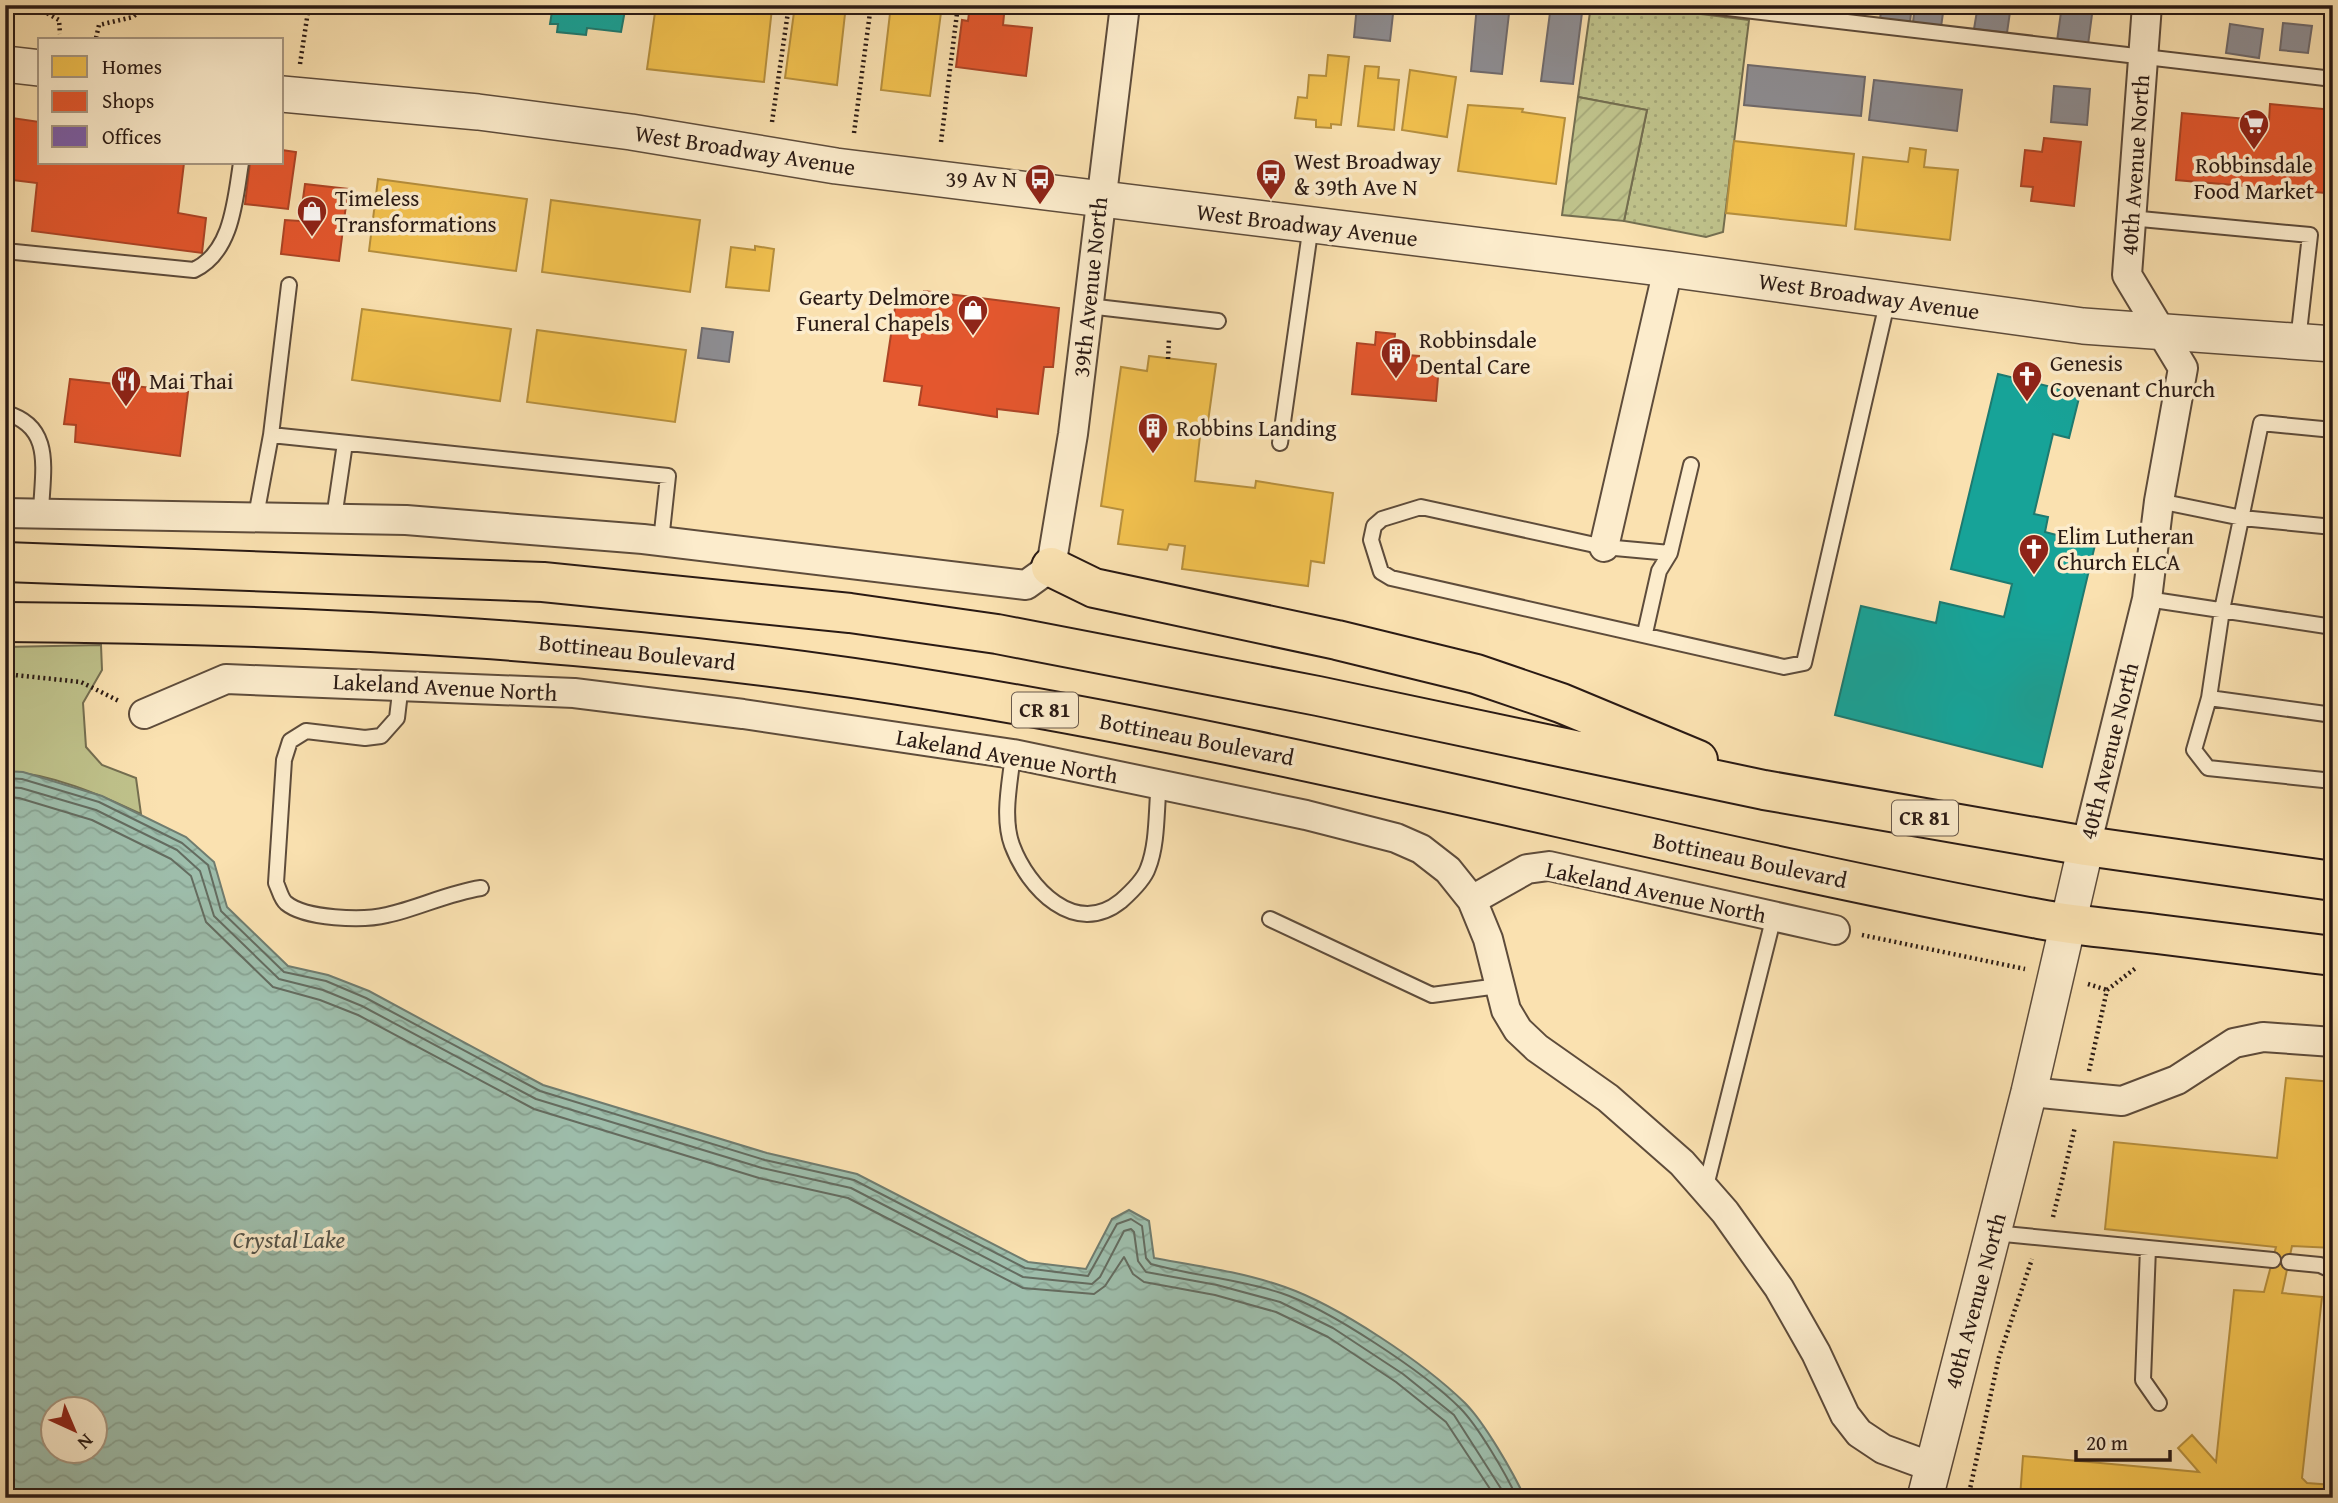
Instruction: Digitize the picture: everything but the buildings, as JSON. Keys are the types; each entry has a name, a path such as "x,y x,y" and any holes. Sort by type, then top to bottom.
{"main road":[{"name":"CR 81","path":"5,562 543,582 850,613 997,634 1318,696 1764,790 2086,846 2333,881"},
{"path":"1051,567 1094,588 1338,640 1476,674 1561,703 1764,790"},
{"name":"Bottineau Boulevard","path":"5,622 218,623 430,633 731,660 909,686 1257,750 1773,867 2068,923 2333,956"}],"street":[{"name":"39th Avenue North","path":"1051,567 1073,433 1099,200 1125,5"},
{"name":"40th Avenue North","path":"1928,1483 2029,1092 2147,599 2159,501 2183,368 2127,275 2147,5"},
{"path":"5,64 38,68"},
{"name":"West Broadway Avenue","path":"284,94 478,113 631,132 835,166 1668,269 2083,326 2333,344"},
{"path":"1604,547 1668,269"},
{"path":"5,513 406,520 661,541 1026,585 1051,567"},
{"name":"Lakeland Avenue North","path":"144,715 226,679 574,693 1013,754 1159,783 1396,838 1421,849 1448,870 1472,900 1527,869 1549,866 1835,930"},
{"path":"1472,900 1488,939 1506,1010 1518,1030 1537,1048 1608,1098 1682,1163 1779,1288 1816,1353 1845,1415 1859,1433 1928,1483"},
{"path":"2029,1092 2122,1101 2177,1080 2234,1043 2263,1037 2333,1042"}],"lane":[{"path":"1702,5 2143,59 2333,79"},
{"path":"5,251 152,268 194,270 210,263 218,252 233,209 241,164"},
{"path":"2130,218 2309,235 2298,341"},
{"path":"1280,443 1311,225"},
{"path":"256,516 271,435 289,285"},
{"path":"1670,553 1604,547 1421,507 1382,519 1374,526 1371,540 1381,572 1391,578 1645,633 1784,667 1804,663 1888,298"},
{"path":"1088,306 1219,321"},
{"path":"5,412 23,417 39,437 42,450 41,513"},
{"path":"2333,430 2261,423 2221,610 2209,698 2194,750 2208,768 2333,781"},
{"path":"271,435 668,476 661,541"},
{"path":"334,518 345,443"},
{"path":"1645,633 1660,571 1670,553 1691,465"},
{"path":"2159,501 2242,518 2333,527"},
{"path":"2147,599 2333,626"},
{"path":"401,684 397,718 381,736 365,738 306,731 290,741 284,760 276,883 284,902 334,918 385,916 456,892 481,888"},
{"path":"2209,698 2333,715"},
{"path":"1013,754 1008,797 1008,831 1012,847 1052,904 1072,914 1093,913 1115,905 1129,894 1148,869 1159,783"},
{"path":"1705,1190 1774,916"},
{"path":"1270,919 1432,995 1498,986"},
{"path":"1994,1233 2273,1260"},
{"path":"2148,1248 2143,1380 2159,1403"},
{"path":"2289,1262 2320,1265 2333,1271"}],"path":[{"path":"33,5 59,20 60,34"},
{"path":"96,38 99,25 126,20 146,5"},
{"path":"300,65 309,5"},
{"path":"772,122 789,5"},
{"path":"854,133 872,5"},
{"path":"941,142 958,5"},
{"path":"5,674 81,682 144,715"},
{"path":"1835,930 1980,960"},
{"path":"2108,990 2146,960"}],"green space":[{"path":"1591,5 1628,5 1749,20 1723,232 1706,237 1624,221 1647,110 1578,97"},
{"path":"1578,97 1647,110 1624,221 1562,215"},
{"path":"101,645 102,670 83,703 86,747 102,765 136,778 141,814 92,792 58,781 5,771 5,647"}],"water":[{"name":"Crystal Lake","path":"5,771 23,772 102,796 186,837 214,862 227,907 288,966 328,975 369,991 543,1085 767,1153 857,1174 1028,1262 1086,1269 1112,1219 1129,1210 1149,1221 1154,1258 1236,1273 1285,1287 1330,1307 1404,1353 1473,1411 1498,1448 1525,1498 5,1498"}],"place":[{"name":"Robbinsdale Food Market","path":"2254,151"},
{"name":"West Broadway & 39th Ave N","path":"1271,201"},
{"name":"39 Av N","path":"1040,206"},
{"name":"Timeless Transformations","path":"312,238"},
{"name":"Gearty Delmore Funeral Chapels","path":"973,337"},
{"name":"Robbinsdale Dental Care","path":"1396,380"},
{"name":"Genesis Covenant Church","path":"2027,403"},
{"name":"Mai Thai","path":"126,408"},
{"name":"Robbins Landing","path":"1153,455"},
{"name":"Elim Lutheran Church ELCA","path":"2034,576"}]}
